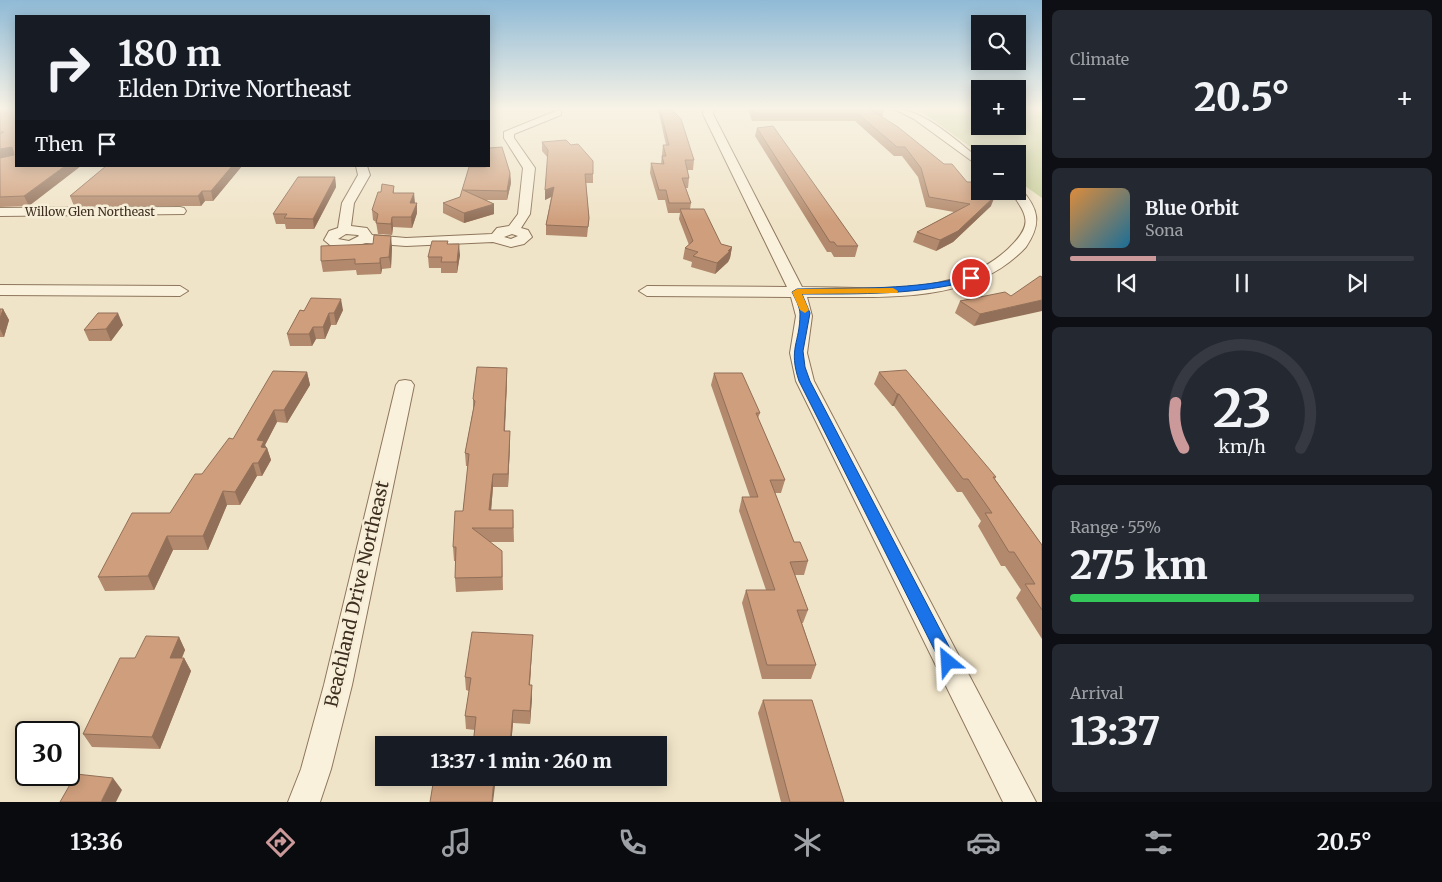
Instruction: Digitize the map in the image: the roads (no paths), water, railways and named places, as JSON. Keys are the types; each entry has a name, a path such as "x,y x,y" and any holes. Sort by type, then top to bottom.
{"street":[{"path":"361,167 364,175 348,203 344,230 362,231 366,236 365,239 406,242 496,238 502,232 513,230 524,214 529,168 515,146"},
{"path":"724,146 797,292 805,313 798,351 800,367 805,381 1020,802"},
{"path":"957,146 971,157"},
{"path":"647,291 797,292 909,290 943,286 987,272 998,265 1026,239 1033,228 1034,216 1024,200"},
{"name":"Willow Glen Northeast","path":"0,212 180,211"},
{"path":"0,290 180,291"},
{"name":"Beachland Drive Northeast","path":"304,802 316,769 338,685 405,385"}]}
